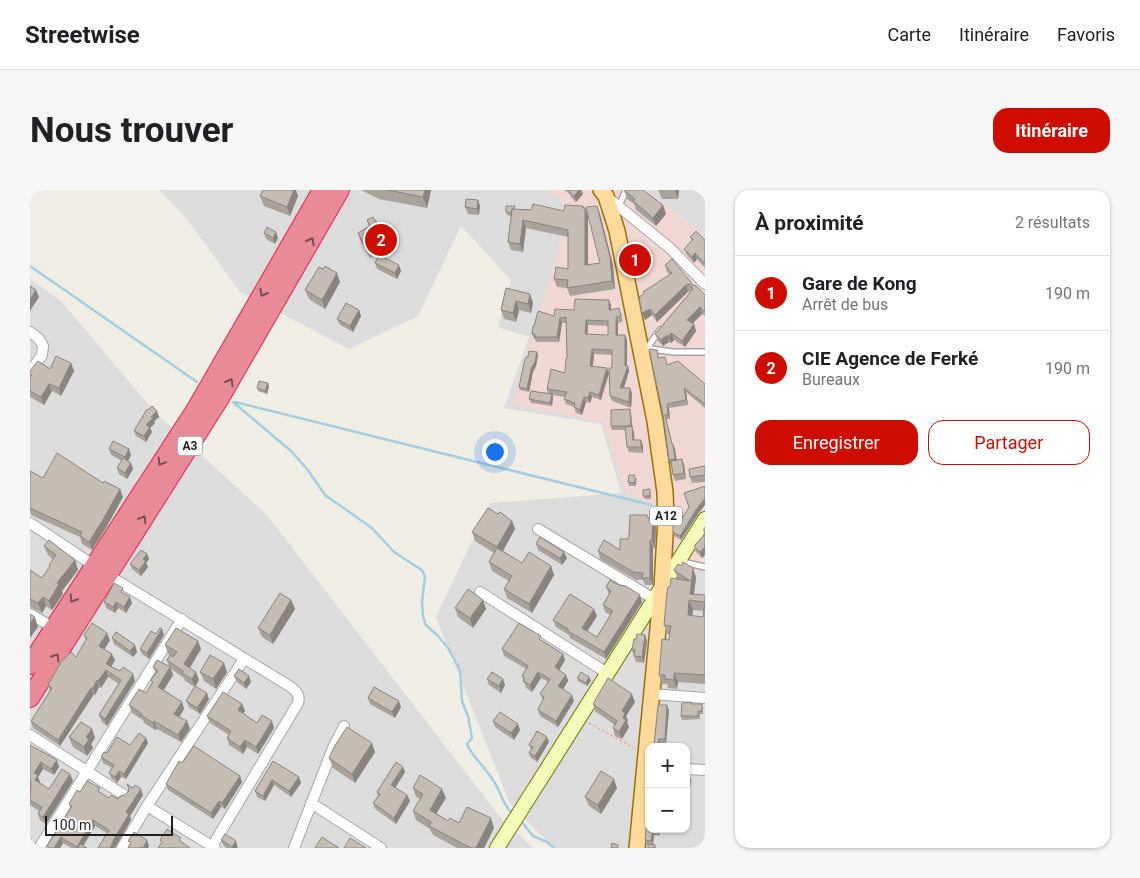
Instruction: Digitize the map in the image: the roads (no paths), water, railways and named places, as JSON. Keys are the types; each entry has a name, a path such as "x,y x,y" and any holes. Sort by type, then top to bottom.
{"highway":[{"name":"A3","path":"30,698 322,190"},
{"name":"A3","path":"30,665 54,628 102,570 220,398 340,190"}],"main road":[{"name":"A12","path":"604,193 617,231 643,347 665,492 666,518 658,593 647,743"},
{"name":"A12","path":"637,848 645,772"}],"street":[{"path":"604,193 671,250 705,284"},
{"path":"30,332 39,339 43,346 42,355 30,372"},
{"path":"497,848 705,519"},
{"path":"30,523 291,687 298,694 299,698 212,847 147,806"},
{"path":"538,530 658,593"},
{"path":"480,592 607,673"},
{"path":"30,614 54,628"},
{"path":"39,848 182,619"},
{"path":"122,848 147,806 244,659"},
{"path":"651,694 705,698"},
{"path":"294,848 331,753 344,726"},
{"path":"30,735 124,794"},
{"path":"690,768 705,770"},
{"path":"312,803 381,848"}],"lane":[{"path":"619,206 626,190"},
{"path":"643,347 664,324"},
{"path":"643,347 673,352 705,352"},
{"path":"679,561 705,567"}],"waterway":[{"path":"30,266 197,382"},
{"path":"233,402 291,451 307,469 325,495 372,528 394,552 422,570 425,577 422,601 423,617 426,625 448,648 460,670 462,701 468,716 472,738 467,744 472,754 493,780 506,806 513,814"},
{"path":"235,402 651,505"},
{"path":"521,821 533,836 547,842 554,848"}],"place":[{"name":"CIE Agence de Ferké","path":"381,240"},
{"name":"Gare de Kong","path":"635,260"}]}
